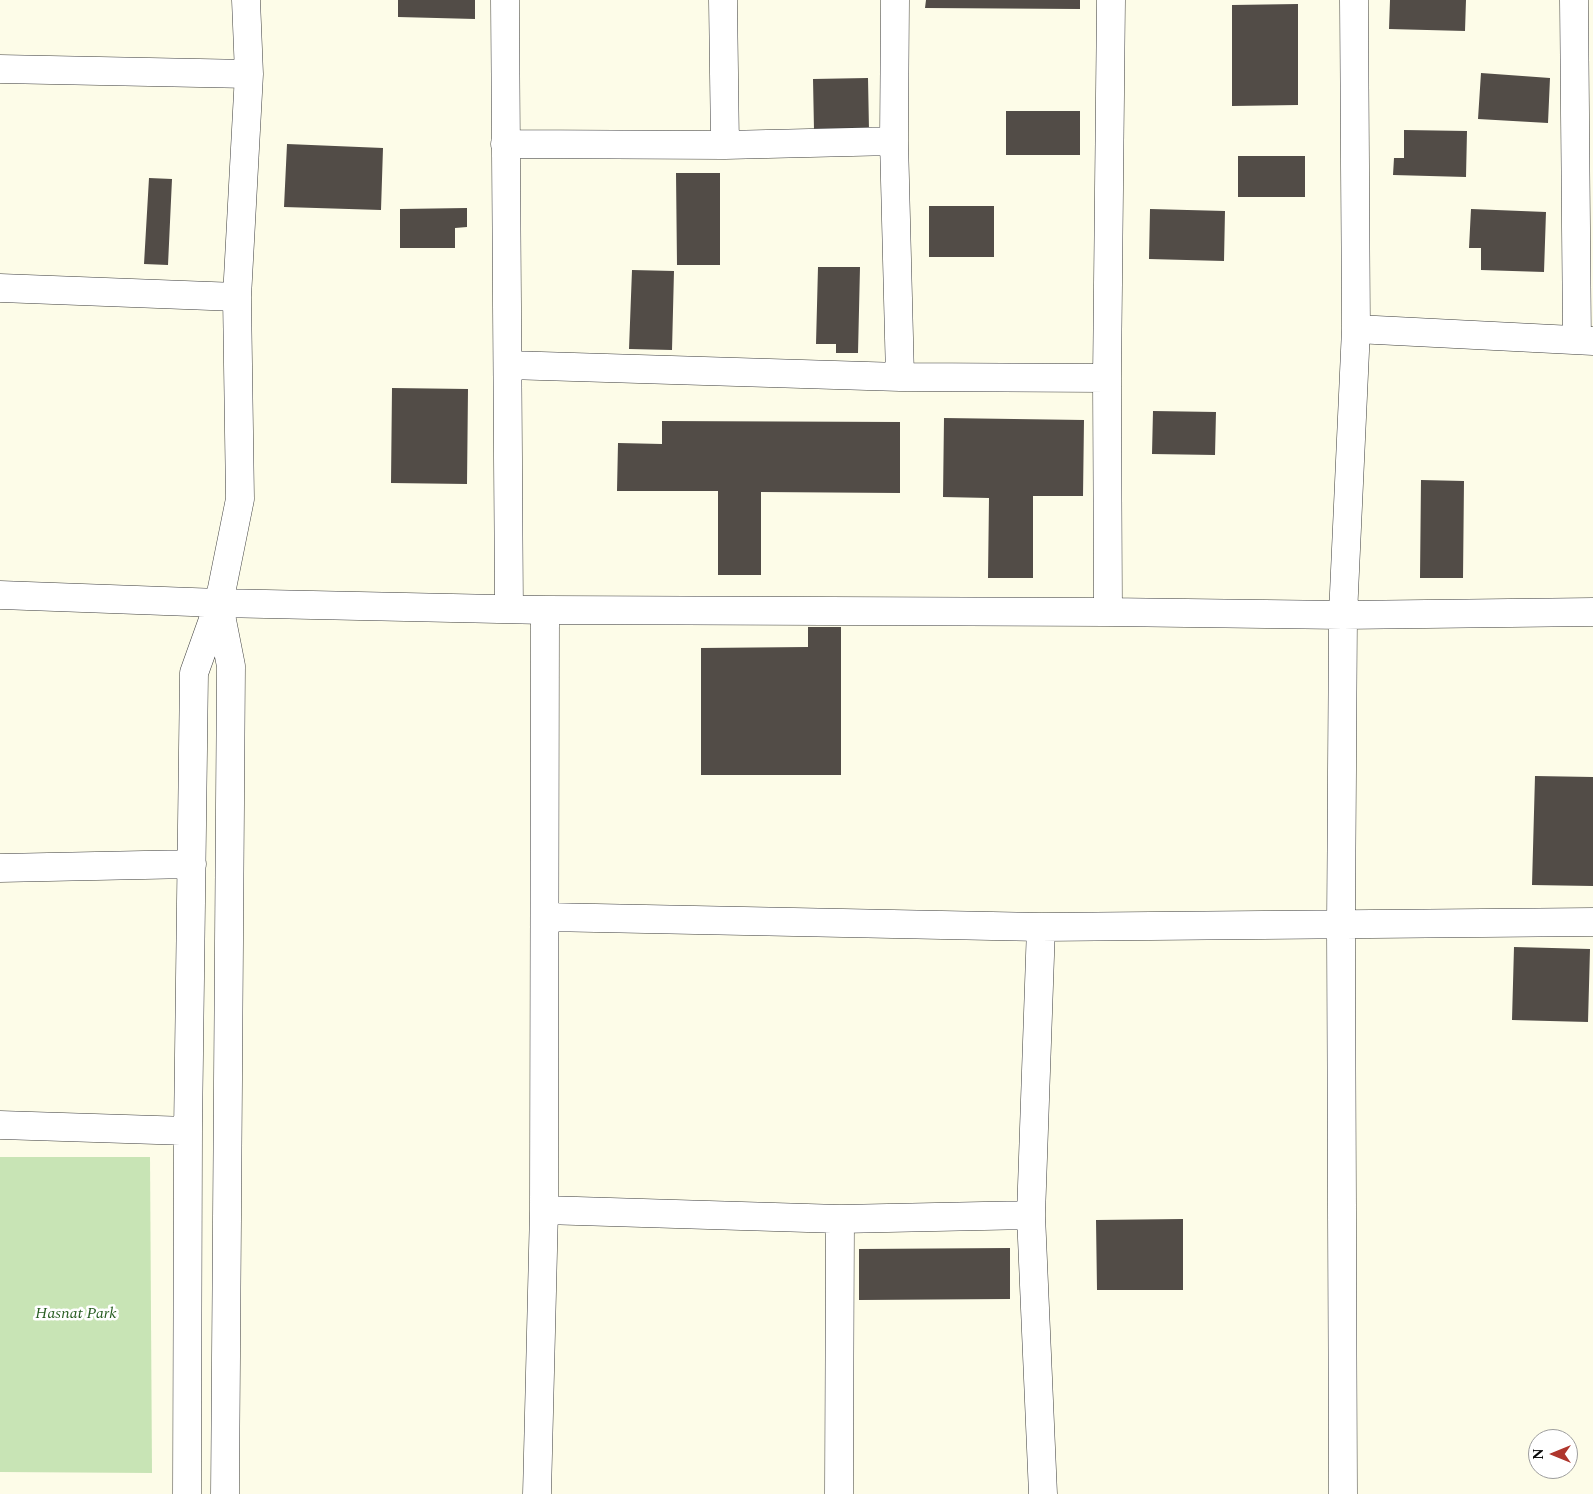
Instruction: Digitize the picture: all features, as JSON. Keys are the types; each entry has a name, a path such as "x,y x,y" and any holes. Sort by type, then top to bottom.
{"street":[{"path":"187,1494 188,1131 194,673 219,603 240,499 238,297 249,74 246,0"},
{"path":"505,0 509,609"},
{"path":"723,0 725,145"},
{"path":"896,0 894,141 900,377"},
{"path":"1108,612 1107,378 1111,0"},
{"path":"1343,1494 1341,926 1343,615 1356,329 1354,0"},
{"path":"1356,329 1585,340 1574,0"},
{"path":"0,69 249,74"},
{"path":"505,144 725,145 894,141"},
{"path":"0,288 238,297"},
{"path":"508,365 900,377 1107,378"},
{"path":"0,595 219,603 545,610 1108,612 1343,615 1593,612"},
{"path":"219,603 231,666 225,1494"},
{"path":"537,1494 544,1210 546,917 545,610"},
{"path":"0,868 192,864"},
{"path":"546,917 1041,927 1341,926 1593,922"},
{"path":"1041,927 1031,1215 1043,1494"},
{"path":"0,1125 188,1131"},
{"path":"544,1210 840,1219 1031,1215"},
{"path":"839,1494 840,1219"}],"green space":[{"name":"Hasnat Park","path":"0,1157 150,1157 152,1473 0,1472"}],"building":[{"path":"398,0 475,0 475,19 398,17"},
{"path":"926,0 1080,0 1080,9 925,8"},
{"path":"1390,0 1466,0 1465,31 1389,29"},
{"path":"1298,4 1298,105 1232,106 1232,5"},
{"path":"1481,73 1550,78 1548,123 1478,119"},
{"path":"868,78 869,130 814,130 813,79"},
{"path":"1006,111 1080,111 1080,155 1006,155"},
{"path":"1404,130 1467,131 1466,177 1393,175 1394,158 1404,158"},
{"path":"287,144 383,148 381,210 284,207"},
{"path":"1238,156 1305,156 1305,197 1238,197"},
{"path":"676,173 720,173 720,265 677,265"},
{"path":"149,178 172,179 168,265 144,264"},
{"path":"929,206 994,206 994,257 929,257"},
{"path":"467,208 467,227 455,228 455,248 400,248 400,209"},
{"path":"1150,209 1225,211 1224,261 1149,259"},
{"path":"1471,209 1546,212 1544,272 1481,270 1481,248 1469,248"},
{"path":"818,267 860,267 858,353 836,353 836,344 816,344"},
{"path":"632,270 674,271 672,350 629,349"},
{"path":"392,388 468,389 467,484 391,483"},
{"path":"1153,411 1216,412 1215,455 1152,454"},
{"path":"944,418 1084,420 1083,496 1033,496 1033,578 988,578 989,498 943,497"},
{"path":"662,421 900,422 900,493 761,492 761,575 718,575 718,491 617,491 618,443 662,444"},
{"path":"1421,480 1464,481 1463,578 1420,578"},
{"path":"808,627 841,627 841,775 701,775 701,648 808,647"},
{"path":"1535,776 1593,777 1593,886 1532,885"},
{"path":"1514,947 1590,949 1588,1022 1512,1020"},
{"path":"1183,1219 1183,1290 1097,1290 1096,1220"},
{"path":"1010,1248 1010,1299 859,1300 859,1249"}]}
